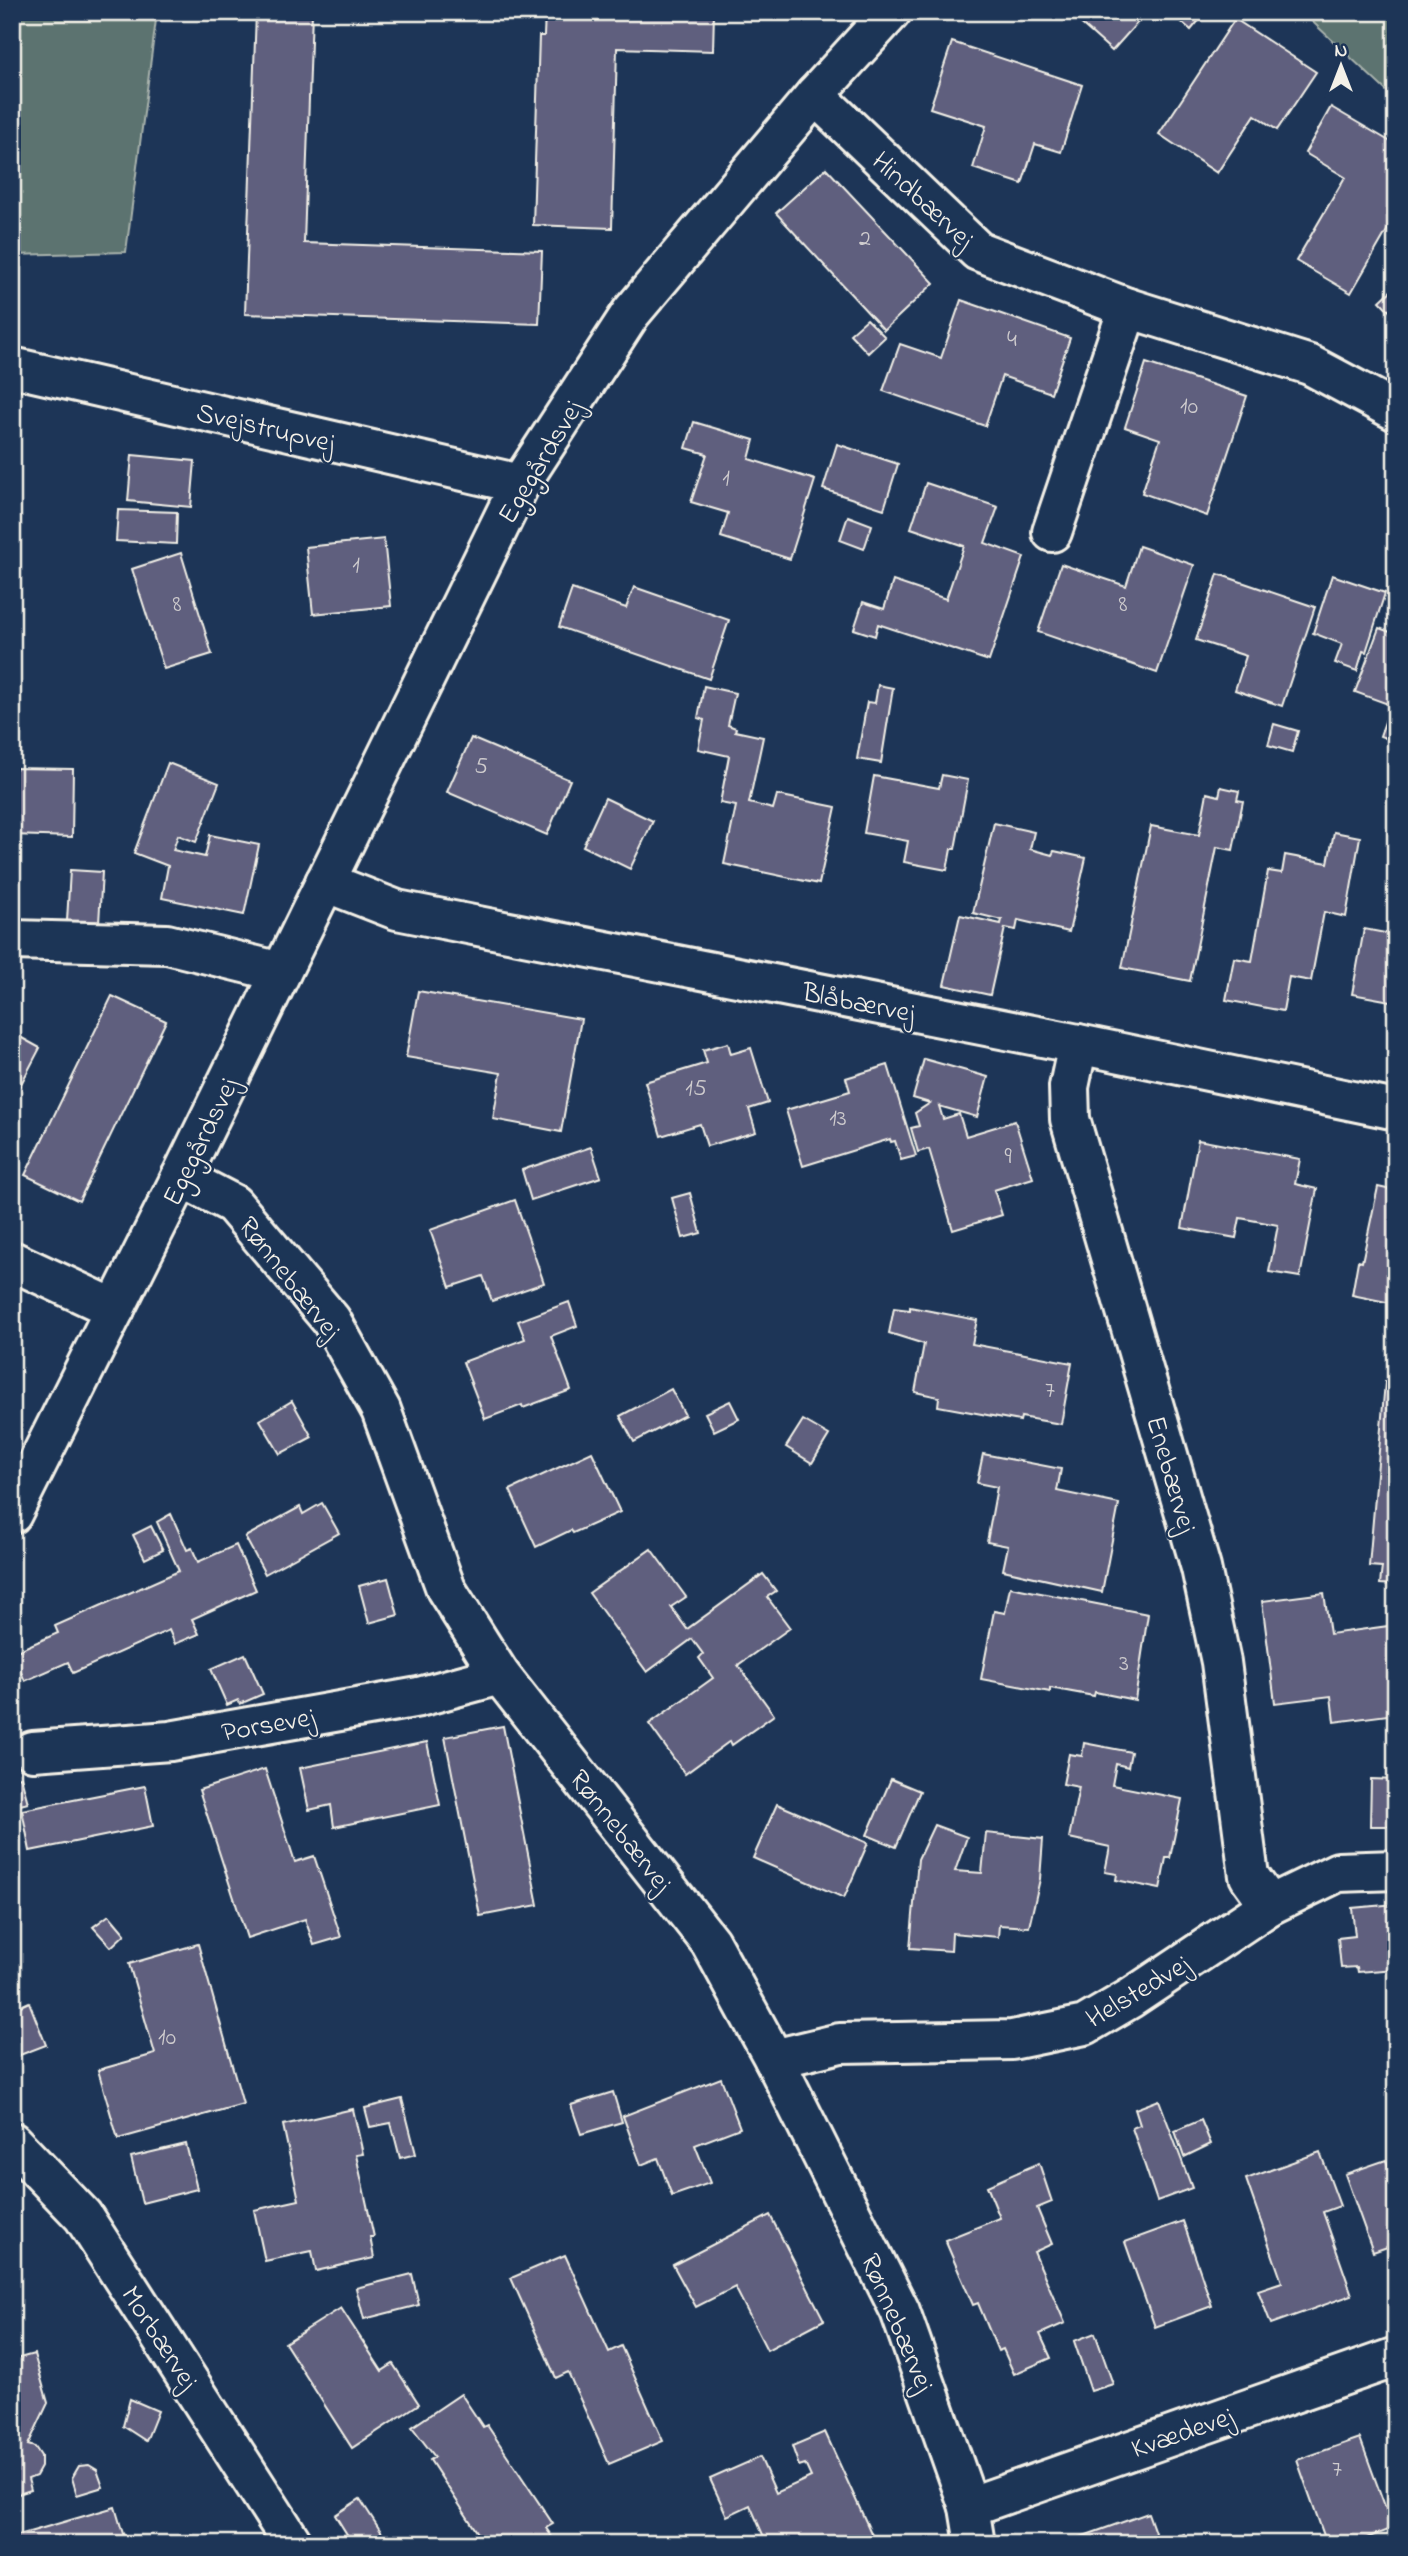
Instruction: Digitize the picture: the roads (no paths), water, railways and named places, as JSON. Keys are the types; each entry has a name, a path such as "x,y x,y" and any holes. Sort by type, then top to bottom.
{"street":[{"name":"Egegårdsvej","path":"12,1514 181,1177 520,484 631,313 815,95 891,12"},
{"name":"Hindbærvej","path":"815,95 978,251 1128,307 1310,365 1396,411"},
{"path":"1052,532 1128,307"},
{"name":"Svejstrupvej","path":"12,367 520,484"},
{"name":"Blåbærvej","path":"325,882 397,910 1078,1044 1396,1110"},
{"path":"12,940 167,944 281,972"},
{"name":"Enebærvej","path":"1078,1044 1069,1087 1070,1119 1200,1568 1221,1662 1249,1876 1270,1905"},
{"name":"Rønnebærvej","path":"181,1177 233,1204 331,1320 381,1410 446,1589 500,1675 710,1941 774,2059 900,2311 969,2507 975,2544"},
{"path":"12,1261 115,1309"},
{"name":"Porsevej","path":"33,1751 170,1741 419,1697 500,1675"},
{"name":"Helstedvej","path":"774,2059 839,2043 1012,2040 1085,2025 1131,1998 1270,1905 1338,1872 1396,1870"},
{"name":"Morbærvej","path":"12,2142 83,2216 293,2544"},
{"name":"Kvædevej","path":"969,2507 1396,2357"}]}
